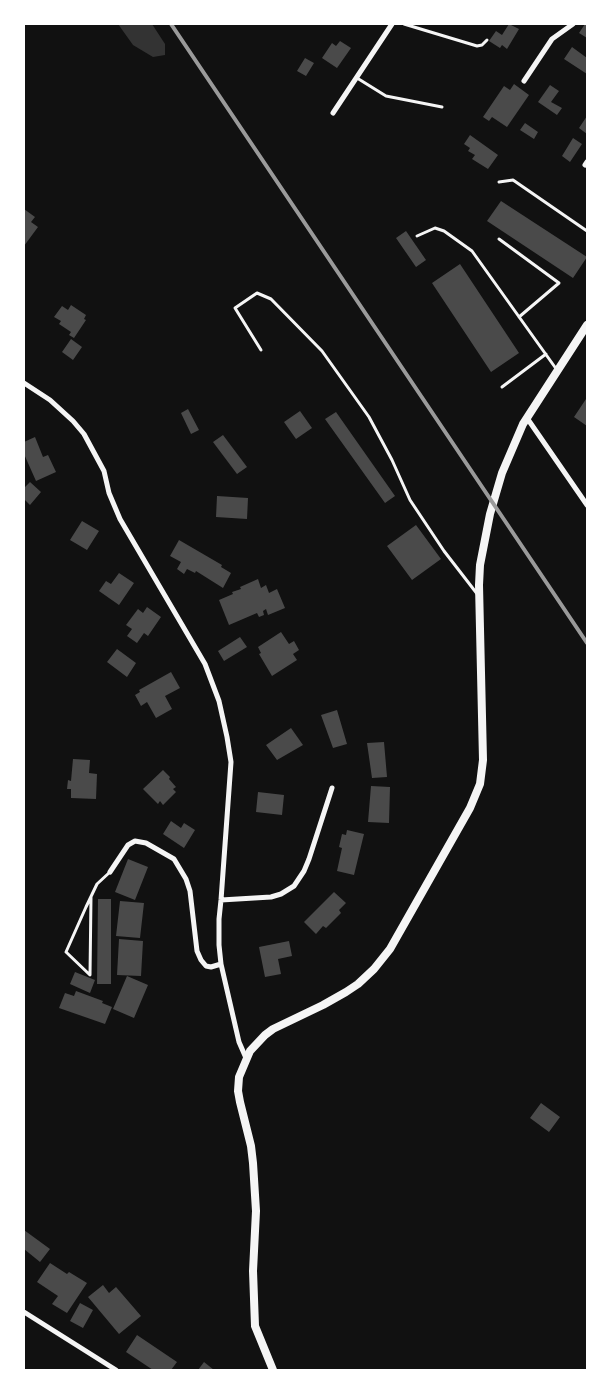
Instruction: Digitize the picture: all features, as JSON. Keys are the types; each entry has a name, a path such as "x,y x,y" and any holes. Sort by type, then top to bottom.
{"street":[{"path":"333,112 392,24"},
{"path":"524,81 552,38 572,24"},
{"path":"274,1370 255,1326 253,1271 256,1211 253,1163 251,1146 238,1091 239,1076 246,1058 256,1043 273,1029 346,992 374,969 390,949 470,808 480,784 483,760 478,596 480,565 490,514 502,474 516,439 527,418 587,324"},
{"path":"24,383 50,400 73,420 84,434 104,471 109,493 120,519 205,664 213,684 228,736 231,762 219,920 219,945 221,964 239,1042 246,1058"},
{"path":"527,418 587,505"},
{"path":"221,900 271,897 281,894 294,886 309,859 332,788"},
{"path":"110,872 128,846 135,841 146,843 174,859 186,879 190,891 197,951 201,960 206,966 211,967 221,964"},
{"path":"24,1312 116,1370"}],"lane":[{"path":"404,24 478,46 482,46 487,40"},
{"path":"356,78 386,96 442,108"},
{"path":"499,182 512,180 587,231"},
{"path":"417,236 435,228 444,231 472,251 558,371"},
{"path":"498,239 559,282 519,317"},
{"path":"261,350 235,308 258,293 271,299 322,350 369,417 392,460 410,500 444,551 478,596"},
{"path":"502,387 546,354"},
{"path":"91,897 90,975 66,952 91,897 97,884 110,872"}],"shaded area":[{"path":"118,24 152,24 165,44 165,55 153,57 133,45"}],"building":[{"path":"509,24 519,29 507,49 502,45 500,48 489,41 496,31 502,35"},
{"path":"587,24 587,38 579,33"},
{"path":"340,41 351,48 337,68 322,58 332,43 336,46"},
{"path":"572,47 587,58 587,74 564,59"},
{"path":"305,58 314,63 306,76 297,71"},
{"path":"514,84 529,95 507,127 492,117 489,121 483,117 504,86 510,90"},
{"path":"550,85 559,91 551,102 562,108 557,115 538,102"},
{"path":"587,116 587,134 579,128"},
{"path":"525,123 538,132 534,139 520,130"},
{"path":"470,135 498,155 488,169 472,159 475,155 468,151 470,148 464,144"},
{"path":"573,138 582,144 570,162 562,156"},
{"path":"501,201 587,257 573,278 487,221"},
{"path":"24,209 35,217 31,222 38,227 24,246"},
{"path":"406,231 426,260 416,267 396,238"},
{"path":"460,264 519,353 491,372 432,283"},
{"path":"71,305 86,315 84,319 86,320 74,338 69,335 71,332 59,324 61,321 54,317 62,306 68,310"},
{"path":"71,339 82,347 73,360 62,352"},
{"path":"587,400 587,426 574,417"},
{"path":"188,409 199,430 191,434 181,413"},
{"path":"300,411 312,428 296,439 284,422"},
{"path":"336,412 395,496 385,503 325,419"},
{"path":"223,435 247,467 237,474 213,442"},
{"path":"35,437 43,457 48,455 56,472 36,481 24,454 24,442"},
{"path":"30,482 41,492 30,505 24,499 24,488"},
{"path":"217,496 248,498 247,519 216,517"},
{"path":"82,521 99,531 87,550 70,540"},
{"path":"416,525 441,559 412,580 387,546"},
{"path":"179,540 222,565 221,567 231,573 223,588 196,571 195,573 187,569 184,574 177,569 181,562 170,556"},
{"path":"119,573 134,583 119,605 99,591 106,581 111,584"},
{"path":"258,579 261,588 266,585 269,593 277,589 285,608 268,615 266,609 263,611 264,615 259,617 257,613 229,625 219,600"},
{"path":"147,607 161,617 148,636 144,633 137,643 127,636 132,629 126,625 138,609 143,613"},
{"path":"281,632 289,644 294,641 299,650 293,654 297,660 272,676 259,654 261,653 258,647"},
{"path":"240,637 247,647 224,661 218,651"},
{"path":"117,649 136,663 127,677 107,662"},
{"path":"171,672 180,688 165,696 172,709 156,718 147,702 141,706 135,695 140,692 139,690"},
{"path":"337,710 347,744 333,748 321,715"},
{"path":"291,728 303,745 277,760 266,745"},
{"path":"384,742 387,777 372,778 367,743"},
{"path":"73,759 90,760 89,773 97,774 96,799 71,798 71,789 67,789 68,780 71,781"},
{"path":"163,770 176,787 173,789 176,792 163,805 160,801 158,804 143,789"},
{"path":"371,786 390,787 389,823 368,822"},
{"path":"258,792 284,795 282,815 256,812"},
{"path":"171,821 181,828 184,823 195,830 184,848 163,834"},
{"path":"347,830 364,834 354,875 337,871 342,848 339,847 342,834 346,835"},
{"path":"128,859 148,867 135,900 115,892"},
{"path":"334,892 346,903 339,910 341,913 326,928 323,926 316,934 304,922"},
{"path":"98,899 111,899 111,984 97,984"},
{"path":"120,901 144,903 140,938 116,936"},
{"path":"119,939 143,941 141,976 117,975"},
{"path":"289,941 292,956 278,959 281,974 265,977 259,947"},
{"path":"75,972 95,980 90,993 70,984"},
{"path":"127,976 148,985 134,1018 113,1009"},
{"path":"76,991 103,1001 102,1003 112,1007 105,1024 59,1008 65,993 74,996"},
{"path":"541,1103 560,1117 549,1132 530,1118"},
{"path":"24,1230 50,1249 40,1262 24,1249"},
{"path":"50,1263 67,1274 69,1272 87,1283 67,1313 52,1304 58,1296 37,1282"},
{"path":"103,1285 109,1293 116,1287 141,1316 119,1334 88,1297"},
{"path":"80,1303 93,1310 83,1328 70,1321"},
{"path":"137,1335 177,1362 171,1370 153,1370 126,1352"},
{"path":"204,1362 214,1370 198,1370"}],"railway":[{"path":"171,24 587,643"}]}
